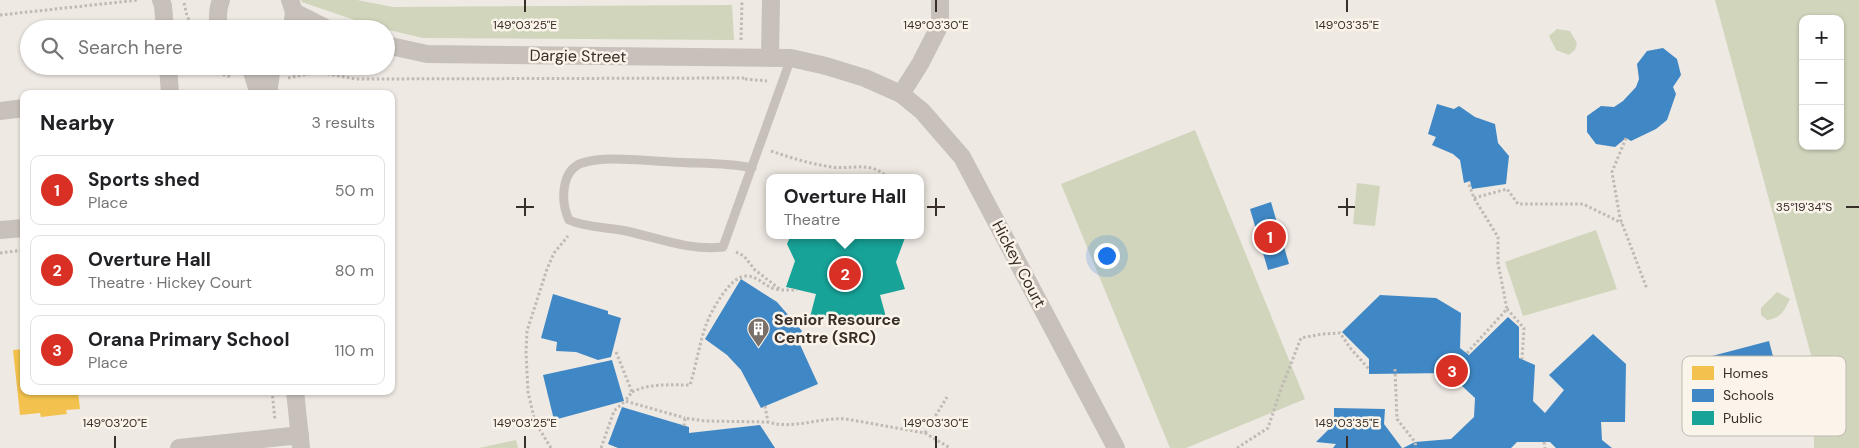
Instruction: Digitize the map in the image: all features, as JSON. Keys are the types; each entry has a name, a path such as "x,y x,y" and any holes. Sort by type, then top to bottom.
{"street":[{"path":"161,0 164,20"},
{"path":"217,20 221,0"},
{"path":"770,58 771,0"},
{"path":"902,94 940,25 940,0"},
{"path":"292,13 308,20"},
{"name":"Dargie Street","path":"395,47 427,54 770,58"},
{"name":"Hickey Court","path":"770,58 792,58 865,78 902,94 922,111 962,157 1116,448"},
{"path":"168,75 168,90"},
{"path":"253,75 258,90"},
{"path":"269,90 271,75"},
{"path":"0,111 20,108"},
{"path":"0,230 20,228"},
{"path":"180,448 300,442 295,395"}],"lane":[{"path":"752,168 732,164 642,160 598,160 582,163 572,169 566,181 565,211 569,220 578,224 624,230 708,249 724,247 792,58"}],"path":[{"path":"0,15 139,0"},
{"path":"184,0 189,20"},
{"path":"745,79 782,82"},
{"path":"1626,138 1612,172 1622,223 1647,289"},
{"path":"759,147 800,160 835,168 864,166 880,170 884,174"},
{"path":"1468,182 1474,198 1498,236 1498,263 1507,309 1524,328 1522,359"},
{"path":"1474,198 1507,189 1518,204 1583,204 1622,223"},
{"path":"551,448 535,422 528,392 527,332 554,253 578,224"},
{"path":"724,247 744,256 755,270 781,290"},
{"path":"0,253 20,250"},
{"path":"601,448 614,411 632,392 642,387 657,385 690,385 715,307 737,278 753,277 771,288 797,290"},
{"path":"1466,354 1507,309"},
{"path":"1237,448 1268,428 1280,389 1301,338 1340,333 1369,369"},
{"path":"616,352 632,392"},
{"path":"1395,369 1397,419 1415,442 1416,448"},
{"path":"925,433 947,397"},
{"path":"625,401 685,418 705,421 768,422 779,426 792,426 837,418 925,433 950,448"},
{"path":"765,406 768,422"},
{"path":"684,426 685,418"},
{"path":"1544,442 1545,448"}],"green space":[{"path":"301,0 357,0 393,7 732,5 734,40 423,38 395,31 395,20 354,20 302,2"},
{"path":"1715,0 1859,0 1859,448 1814,448 1814,436 1846,436 1846,356 1811,356"},
{"path":"1557,29 1570,31 1577,43 1575,50 1569,55 1556,50 1549,36"},
{"path":"1195,130 1305,399 1186,448 1170,448 1061,184"},
{"path":"1357,183 1380,186 1375,226 1353,224"},
{"path":"1596,230 1617,289 1523,316 1505,262"},
{"path":"1777,292 1790,299 1782,313 1776,318 1767,320 1761,315 1761,308"},
{"path":"516,440 518,448 479,448"}],"building: Homes":[{"path":"20,349 20,395 78,395 80,409 66,410 67,414 41,417 40,413 20,415 13,350"}],"building: Schools":[{"path":"1663,48 1677,59 1681,75 1673,87 1676,94 1667,120 1656,129 1631,141 1626,138 1615,147 1596,144 1587,132 1587,116 1601,106 1614,107 1623,101 1636,87 1639,79 1637,64 1647,51"},
{"path":"1437,104 1454,109 1459,106 1475,117 1495,124 1498,143 1509,156 1506,184 1472,189 1470,181 1464,183 1460,160 1453,154 1432,145 1436,137 1428,134"},
{"path":"1271,202 1289,264 1268,270 1250,209"},
{"name":"Senior Resource Centre (SRC)","path":"741,279 777,302 802,331 797,338 818,384 761,408 741,370 727,355 705,339"},
{"path":"553,294 608,311 608,314 621,318 611,357 598,360 576,352 556,351 557,342 541,338"},
{"path":"1380,295 1436,298 1461,313 1460,348 1469,355 1508,317 1519,327 1519,358 1535,365 1533,401 1545,413 1564,390 1549,375 1593,334 1626,364 1625,422 1601,422 1602,440 1612,448 1556,448 1550,442 1517,442 1511,448 1403,448 1415,442 1451,439 1474,417 1475,398 1448,373 1369,374 1369,359 1342,332"},
{"path":"1769,341 1773,356 1712,356"},
{"path":"612,360 624,401 554,420 543,375"},
{"path":"622,407 689,427 689,433 760,425 775,448 618,448 608,444"},
{"path":"1334,408 1385,409 1384,424 1402,448 1333,448 1336,444 1316,442 1334,424"}],"building: Public":[{"path":"789,239 905,239 896,262 905,289 880,295 886,317 847,322 810,317 816,294 786,287 795,261 787,244"}],"place":[{"name":"Sports shed","path":"1270,237"},
{"name":"Overture Hall","path":"845,274"},
{"name":"Senior Resource Centre (SRC)","path":"758,347"},
{"name":"Orana Primary School","path":"1452,371"}]}
